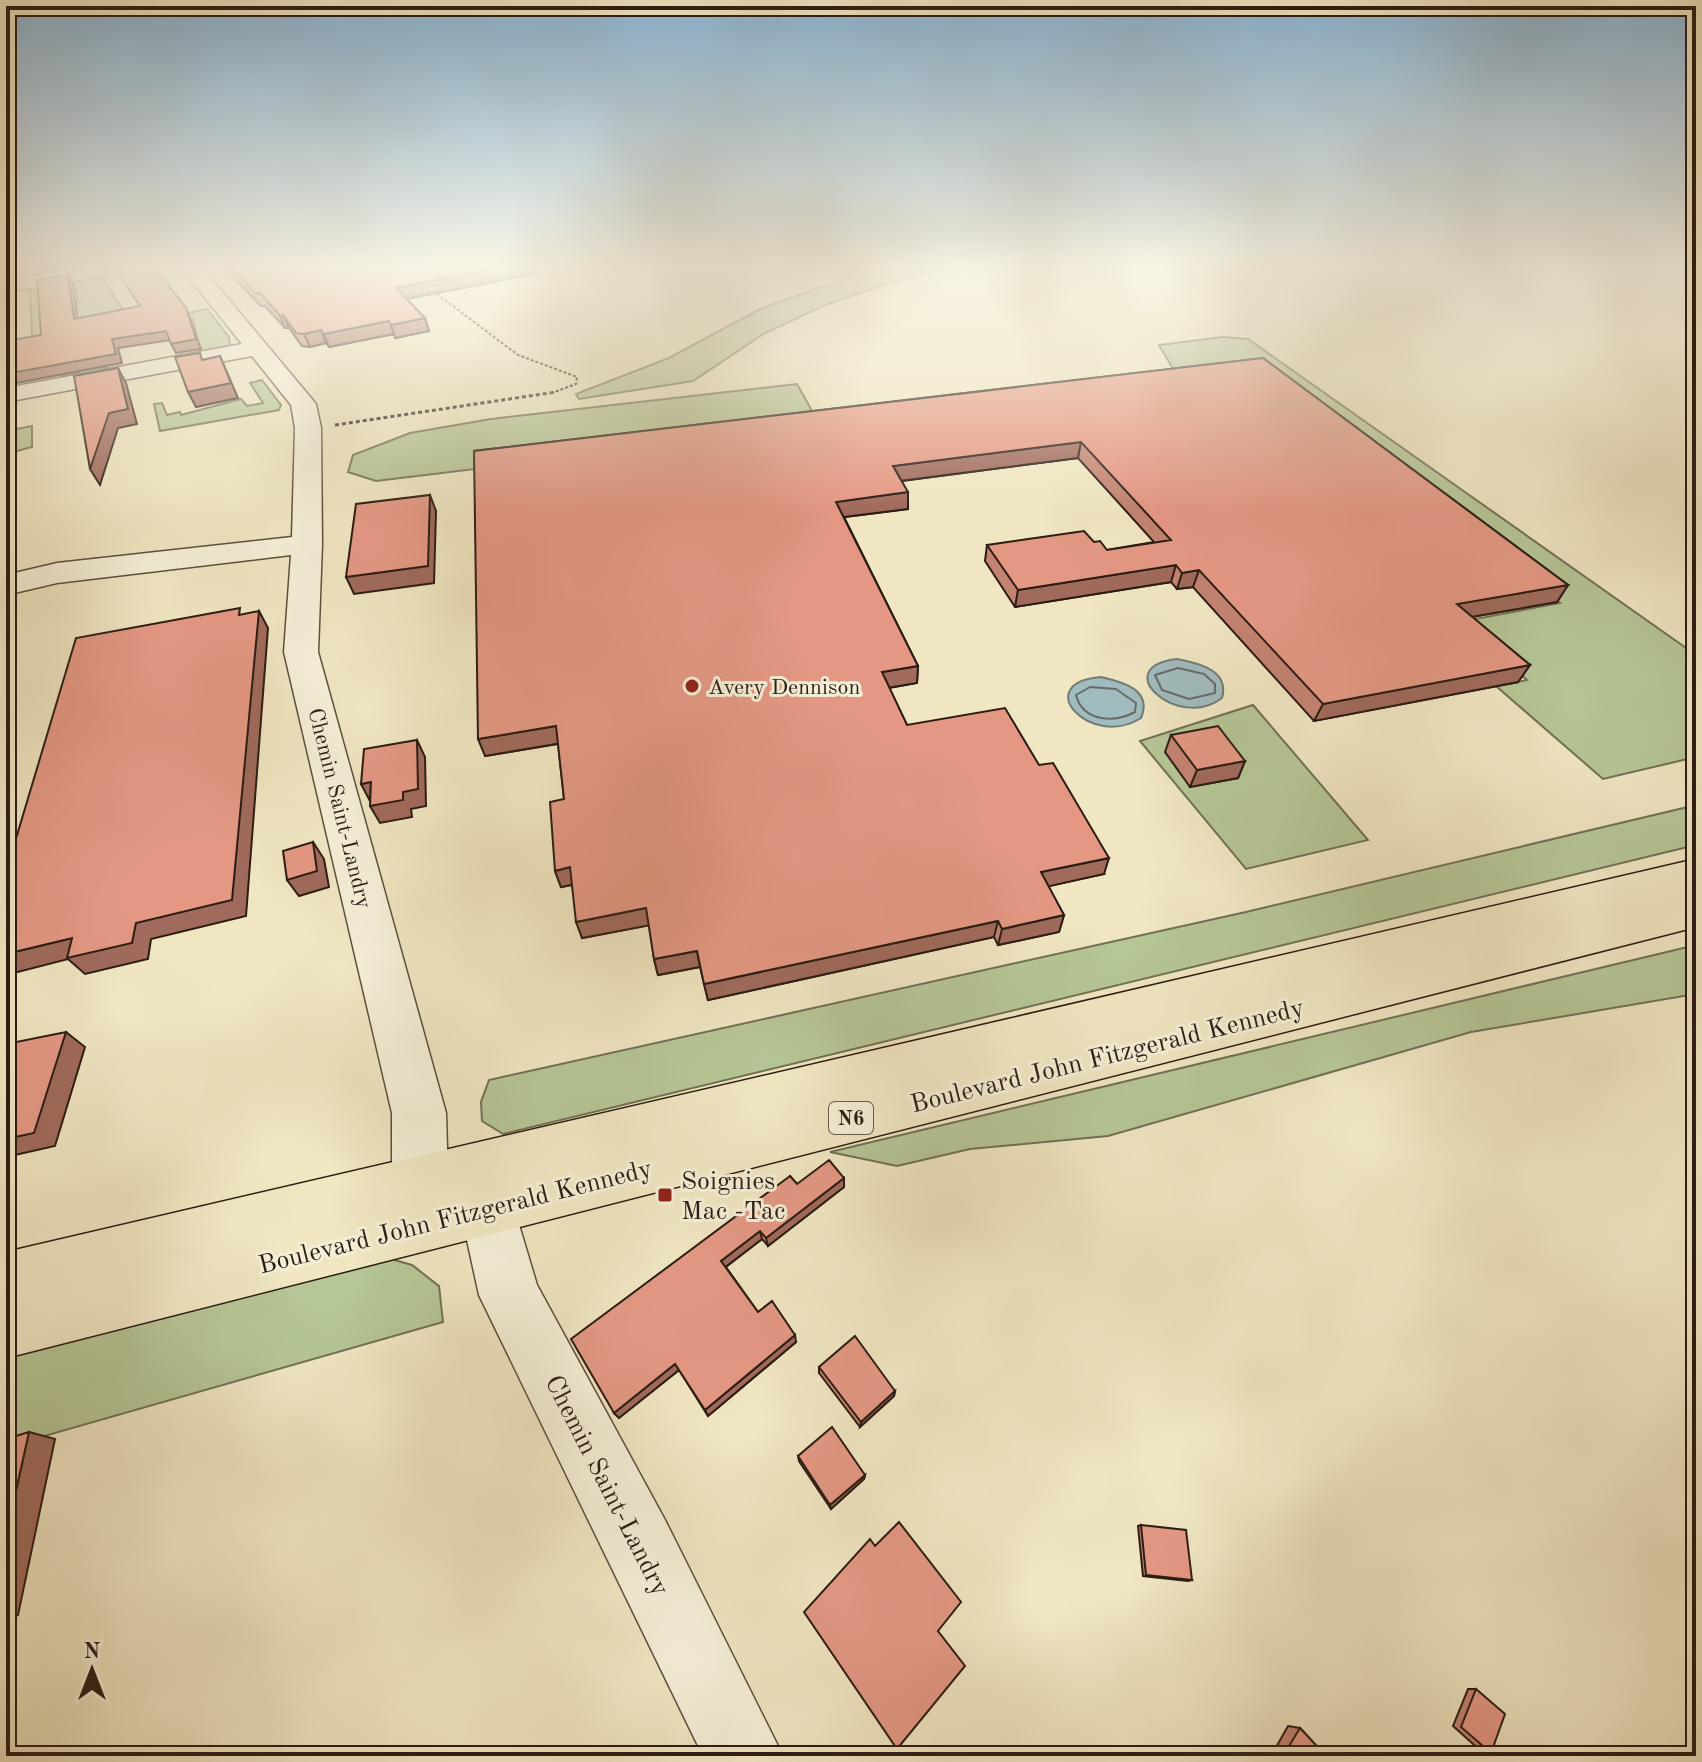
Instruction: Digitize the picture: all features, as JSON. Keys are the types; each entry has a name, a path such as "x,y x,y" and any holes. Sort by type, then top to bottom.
{"main road":[{"name":"Boulevard John Fitzgerald Kennedy","path":"6,1282 1696,876"},
{"name":"Boulevard John Fitzgerald Kennedy","path":"6,1327 1696,909"}],"street":[{"path":"6,395 258,348 303,404 308,428"},
{"name":"Chemin Saint-Landry","path":"308,428 301,652 419,1113 420,1182"},
{"path":"6,563 55,554 307,533"},
{"path":"6,585 57,573 307,533"},
{"name":"Chemin Saint-Landry","path":"488,1208 509,1295 640,1545 744,1756"}],"path":[{"path":"308,428 552,394 576,384 577,377 518,355 506,346"}],"green space":[{"path":"57,346 86,346 95,367 109,368 82,376 79,372 61,376"},
{"path":"198,346 229,346 200,354"},
{"path":"691,346 745,346 693,381 579,399 576,394 669,358"},
{"path":"1160,346 1258,346 1696,655 1696,757 1603,779 1496,686 1527,680 1459,622 1560,603 1260,375 1182,384"},
{"path":"262,380 281,405 279,410 160,431 154,404 162,403 167,415 180,412 181,415 241,399 247,406 263,403 250,383"},
{"path":"797,384 821,427 376,481 348,472 353,455 410,433 491,419"},
{"path":"32,426 32,447 6,454 6,431"},
{"path":"1253,705 1368,840 1246,869 1140,741"},
{"path":"1696,805 1696,845 503,1134 482,1121 481,1102 489,1080 1246,912"},
{"path":"1696,945 1696,994 1471,1032 1108,1136 970,1149 897,1166 830,1152"},
{"path":"384,1257 412,1265 439,1286 443,1322 6,1447 6,1353"}],"water":[{"path":"1177,659 1203,666 1217,674 1223,688 1222,698 1205,706 1187,707 1170,703 1157,694 1149,684 1148,673 1157,664"},
{"path":"1101,677 1126,685 1139,694 1144,708 1141,718 1122,726 1104,726 1087,721 1075,712 1069,701 1070,690 1080,682"}],"building":[{"path":"6,346 114,346 116,354 6,374"},
{"path":"200,353 202,360 220,356 231,383 188,392 175,357"},
{"name":"Avery Dennison","path":"1263,358 1568,585 1457,604 1530,665 1323,704 1199,570 1182,573 1176,565 1018,590 987,545 1084,531 1094,542 1100,541 1107,550 1171,540 1081,442 893,466 908,492 836,502 918,666 882,672 907,725 1005,708 1039,765 1053,763 1109,858 1041,872 1064,915 1002,929 998,921 704,984 697,951 654,959 646,908 576,922 570,867 555,871 550,802 564,799 556,726 478,739 474,451"},
{"path":"118,368 128,409 109,413 90,469 74,376"},
{"path":"430,495 428,566 346,577 356,504"},
{"path":"240,608 239,615 259,611 232,900 136,923 132,943 67,958 72,938 6,954 6,872 76,638"},
{"path":"1218,726 1245,761 1197,770 1171,735"},
{"path":"417,740 418,789 403,792 403,800 370,806 371,782 361,784 364,749"},
{"path":"313,842 317,871 287,880 283,851"},
{"path":"66,1032 34,1133 6,1139 6,1044"},
{"path":"829,1160 844,1178 766,1238 760,1231 721,1261 758,1312 772,1301 795,1335 705,1410 675,1364 614,1413 571,1339 790,1176 797,1184"},
{"path":"855,1336 895,1391 861,1422 819,1367"},
{"path":"832,1427 865,1475 830,1505 798,1456"},
{"path":"29,1432 6,1536 6,1439"},
{"path":"899,1522 961,1602 938,1631 965,1666 897,1749 804,1612 870,1539 875,1546"},
{"path":"1141,1525 1186,1530 1192,1580 1146,1575"},
{"path":"1476,1689 1505,1714 1491,1753 1461,1727"},
{"path":"1300,1728 1326,1756 1283,1756"}],"place":[{"name":"Avery Dennison","path":"692,686"},
{"name":"Soignies Mac -Tac","path":"665,1195"}]}
